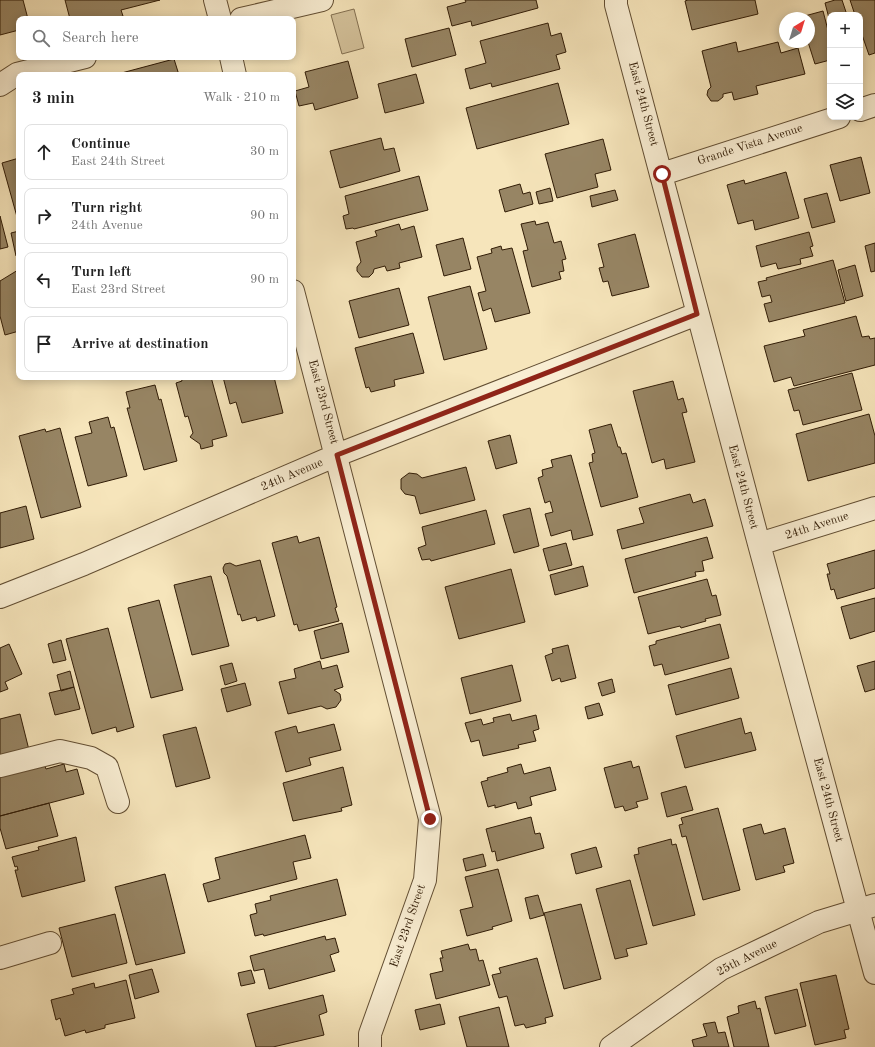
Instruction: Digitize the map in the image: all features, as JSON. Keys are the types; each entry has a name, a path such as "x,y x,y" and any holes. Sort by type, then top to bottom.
{"street":[{"path":"215,0 219,16"},
{"path":"254,16 322,0"},
{"name":"East 24th Street","path":"616,0 616,5 662,174 697,314 759,544 866,908 875,973"},
{"path":"25,72 73,60"},
{"path":"231,60 234,72"},
{"path":"0,85 16,75"},
{"path":"863,109 875,106"},
{"name":"Grande Vista Avenue","path":"662,174 830,120"},
{"name":"East 23rd Street","path":"296,302 337,455 430,819 425,880 370,1034 370,1047"},
{"name":"24th Avenue","path":"0,597 84,564 337,455 697,314"},
{"name":"24th Avenue","path":"759,544 875,508"},
{"path":"0,766 60,751 91,758 107,767 118,802"},
{"name":"25th Avenue","path":"611,1047 721,969 819,922 866,908"},
{"path":"0,958 50,943"}],"shaded area":[{"path":"354,9 364,48 342,54 331,15"}],"building":[{"path":"0,0 23,0 27,16 16,16 16,31 0,35"},
{"path":"65,0 160,0 121,10 123,16 69,16"},
{"path":"465,0 536,0 538,8 472,26 471,21 452,26 447,7 466,2"},
{"path":"755,0 758,14 692,30 685,1"},
{"path":"835,0 842,0 846,12 827,12 825,3"},
{"path":"850,0 875,0 875,53 869,55 863,38 863,12 854,12"},
{"path":"823,11 827,26 827,61 815,64 810,48 815,48 815,13"},
{"path":"548,23 551,36 561,33 566,52 556,55 560,69 492,87 491,83 470,89 465,69 486,63 480,41"},
{"path":"449,28 456,55 412,67 405,39"},
{"path":"736,42 738,52 778,42 781,53 798,48 805,74 756,86 758,94 734,100 732,92 723,94 723,97 718,101 711,101 707,95 708,90 711,87 702,51"},
{"path":"174,60 178,72 125,72"},
{"path":"348,61 358,98 315,110 313,103 299,106 296,91 309,87 305,72"},
{"path":"416,74 424,103 385,113 378,84"},
{"path":"558,83 569,124 477,149 466,108"},
{"path":"381,138 384,150 394,148 400,171 340,188 330,151"},
{"path":"603,139 611,170 595,174 598,187 557,198 545,154"},
{"path":"861,157 870,193 840,201 830,165"},
{"path":"16,159 16,213 2,163"},
{"path":"786,172 799,218 755,230 753,220 738,224 727,185 744,180 745,184"},
{"path":"419,176 428,210 354,229 346,229 343,216 349,214 345,196"},
{"path":"520,184 523,194 530,192 533,204 505,212 499,190"},
{"path":"550,188 553,201 539,204 536,192"},
{"path":"615,190 618,200 592,207 590,196"},
{"path":"827,193 835,222 812,228 804,199"},
{"path":"0,216 8,247 0,249"},
{"path":"535,221 536,225 548,222 554,243 561,241 566,259 562,260 564,271 559,272 561,279 532,287 523,251 528,250 521,224"},
{"path":"399,224 401,230 414,226 422,257 399,263 400,268 387,271 385,266 374,269 373,273 369,277 362,277 357,271 357,267 361,262 356,242 377,236 375,231"},
{"path":"16,232 16,256 11,233"},
{"path":"809,232 813,246 810,247 813,256 800,259 801,264 778,269 776,263 761,267 756,246"},
{"path":"635,234 649,287 612,296 608,281 603,282 599,268 604,267 598,244"},
{"path":"463,238 471,269 444,276 436,245"},
{"path":"875,243 875,271 871,272 865,246"},
{"path":"501,246 502,250 512,248 530,313 495,322 491,308 483,311 478,293 486,291 477,257 492,253 491,249"},
{"path":"833,260 845,303 769,322 764,304 772,302 770,295 762,297 758,282 767,280 766,278"},
{"path":"855,265 863,296 846,301 838,270"},
{"path":"16,271 16,332 5,335 0,316 0,281"},
{"path":"470,286 487,349 444,360 428,297"},
{"path":"399,288 409,325 359,338 349,301"},
{"path":"856,316 862,337 869,336 870,339 875,338 875,365 794,386 791,377 774,382 764,346 805,336 803,330"},
{"path":"413,333 424,373 394,380 395,386 371,392 369,387 366,388 355,348"},
{"path":"852,373 862,410 803,425 799,410 794,411 788,390"},
{"path":"212,380 227,436 212,440 213,446 201,449 200,444 190,437 193,433 188,416 185,417 176,383 182,381"},
{"path":"224,380 275,380 283,413 242,423 236,402 230,404"},
{"path":"673,381 678,400 683,398 687,412 682,413 695,462 666,469 664,459 652,463 633,391"},
{"path":"155,385 159,400 161,399 177,461 144,470 127,408 130,408 126,392"},
{"path":"869,414 875,436 875,463 808,481 796,434"},
{"path":"108,417 111,428 114,427 127,476 88,486 75,437 92,433 89,422"},
{"path":"611,424 618,447 620,447 622,454 626,453 638,497 601,507 589,463 593,462 592,454 595,453 589,430"},
{"path":"60,428 81,507 41,518 19,436 45,429 46,432"},
{"path":"510,435 517,463 496,469 488,441"},
{"path":"571,455 593,535 573,540 571,530 551,536 545,514 553,512 550,501 545,503 538,478 543,476 542,470 553,467 551,460"},
{"path":"466,467 475,500 420,514 415,496 405,494 401,489 401,479 409,473 417,474 422,478"},
{"path":"690,494 693,503 705,499 713,526 622,549 617,530 644,523 639,508"},
{"path":"26,506 34,539 0,548 0,513"},
{"path":"530,508 539,546 514,553 503,515"},
{"path":"486,510 495,544 431,561 430,559 422,560 418,548 426,545 422,527"},
{"path":"297,536 299,543 319,537 337,607 335,608 339,621 299,631 297,624 294,625 272,543"},
{"path":"707,537 713,558 702,561 704,571 695,572 696,576 634,593 625,559"},
{"path":"566,543 572,565 549,571 543,549"},
{"path":"875,550 875,588 837,599 834,589 831,590 827,574 830,574 827,564"},
{"path":"260,560 275,616 257,621 256,617 242,621 240,614 238,615 227,576 224,573 223,568 225,564 230,563 236,566"},
{"path":"583,566 588,586 555,595 550,575"},
{"path":"511,569 525,622 459,639 445,587"},
{"path":"211,576 229,646 192,655 174,585"},
{"path":"707,579 712,596 716,595 721,615 681,628 680,626 648,634 638,597"},
{"path":"875,598 875,631 850,639 841,607"},
{"path":"159,600 183,690 151,698 128,608"},
{"path":"342,623 349,652 321,659 314,631"},
{"path":"720,624 729,658 665,675 662,664 654,666 649,646 656,644 656,641"},
{"path":"108,628 134,727 117,732 116,727 92,734 66,639"},
{"path":"61,640 66,660 53,663 48,644"},
{"path":"9,644 22,674 5,682 8,689 0,692 0,648"},
{"path":"568,645 576,678 561,682 560,678 552,681 545,656 553,653 552,649"},
{"path":"320,661 322,669 337,665 343,687 334,690 340,694 341,700 336,707 327,709 321,706 288,714 279,682 296,678 294,669"},
{"path":"875,661 875,689 865,692 857,666"},
{"path":"232,663 237,681 225,685 220,666"},
{"path":"512,665 521,701 470,714 461,678"},
{"path":"731,668 739,698 676,715 668,685"},
{"path":"70,671 74,687 61,691 57,675"},
{"path":"612,679 615,692 602,696 598,683"},
{"path":"245,683 251,705 227,712 221,689"},
{"path":"74,687 80,709 55,715 49,693"},
{"path":"599,703 603,715 588,719 585,707"},
{"path":"20,714 29,750 0,758 0,719"},
{"path":"510,714 512,721 536,715 539,729 533,731 536,741 518,745 519,748 483,756 479,740 471,742 465,723 481,719 483,725 494,722 493,718"},
{"path":"741,718 745,734 751,732 756,750 685,768 676,736"},
{"path":"334,724 341,750 309,758 311,765 286,772 275,732 296,726 298,733"},
{"path":"196,727 210,778 176,787 163,735"},
{"path":"631,761 633,768 639,766 648,799 636,802 638,807 625,811 623,806 615,808 604,768"},
{"path":"44,764 46,769 64,764 66,772 77,769 84,794 0,816 0,775"},
{"path":"521,764 524,774 550,767 556,790 530,797 532,805 518,809 516,802 495,808 495,805 488,807 481,782 488,780 487,778 508,772 507,768"},
{"path":"343,767 352,805 341,808 342,811 293,821 283,783"},
{"path":"686,786 693,810 667,817 661,793"},
{"path":"49,803 58,836 6,849 0,828 0,816"},
{"path":"718,808 740,890 703,900 686,836 682,837 679,825 683,824 681,818"},
{"path":"531,817 535,834 540,833 544,848 497,861 495,851 492,852 486,829"},
{"path":"761,824 764,834 785,828 794,863 783,866 785,872 756,880 743,829"},
{"path":"305,835 311,858 293,862 297,879 208,902 203,884 220,879 215,858"},
{"path":"76,837 85,881 22,897 15,870 18,870 17,866 15,867 12,857 39,850 38,847"},
{"path":"671,839 672,845 676,844 695,915 653,926 634,855 639,854 638,848"},
{"path":"596,847 602,867 576,874 571,854"},
{"path":"483,854 486,866 466,871 463,859"},
{"path":"498,869 512,921 492,927 493,929 467,936 460,910 473,907 465,877"},
{"path":"165,874 185,953 136,965 115,887"},
{"path":"337,879 346,915 264,936 263,934 255,936 250,915 257,913 255,904 271,900 270,896"},
{"path":"630,880 647,944 626,949 628,956 615,959 596,889"},
{"path":"538,895 544,915 530,919 525,898"},
{"path":"581,904 601,979 564,989 544,913"},
{"path":"115,914 127,963 72,977 59,928"},
{"path":"325,936 326,940 335,938 339,952 330,955 335,971 269,989 264,969 254,971 250,956"},
{"path":"468,944 470,950 476,949 479,961 483,960 490,985 436,999 430,974 443,971 440,958 443,958 441,951"},
{"path":"537,958 553,1016 545,1018 546,1023 526,1028 524,1024 515,1026 507,996 499,998 492,975 501,973 499,968"},
{"path":"152,969 159,992 135,999 129,975"},
{"path":"251,970 255,983 241,986 238,973"},
{"path":"836,975 849,1029 844,1030 846,1038 815,1045 800,983"},
{"path":"126,980 135,1018 105,1025 105,1028 86,1033 85,1030 65,1036 60,1018 56,1020 51,1000 74,994 72,989 94,983 95,988"},
{"path":"797,989 806,1026 775,1034 765,997"},
{"path":"323,995 327,1012 319,1015 324,1035 273,1047 256,1047 247,1014"},
{"path":"755,1001 757,1009 760,1008 769,1047 734,1047 727,1017 739,1013 738,1006"},
{"path":"440,1004 445,1024 420,1030 415,1010"},
{"path":"499,1007 509,1047 467,1047 459,1017"},
{"path":"715,1022 718,1033 725,1032 729,1047 694,1047 692,1040 707,1036 703,1024"}],"route":[{"path":"430,819 337,455 697,314 662,174"}]}
